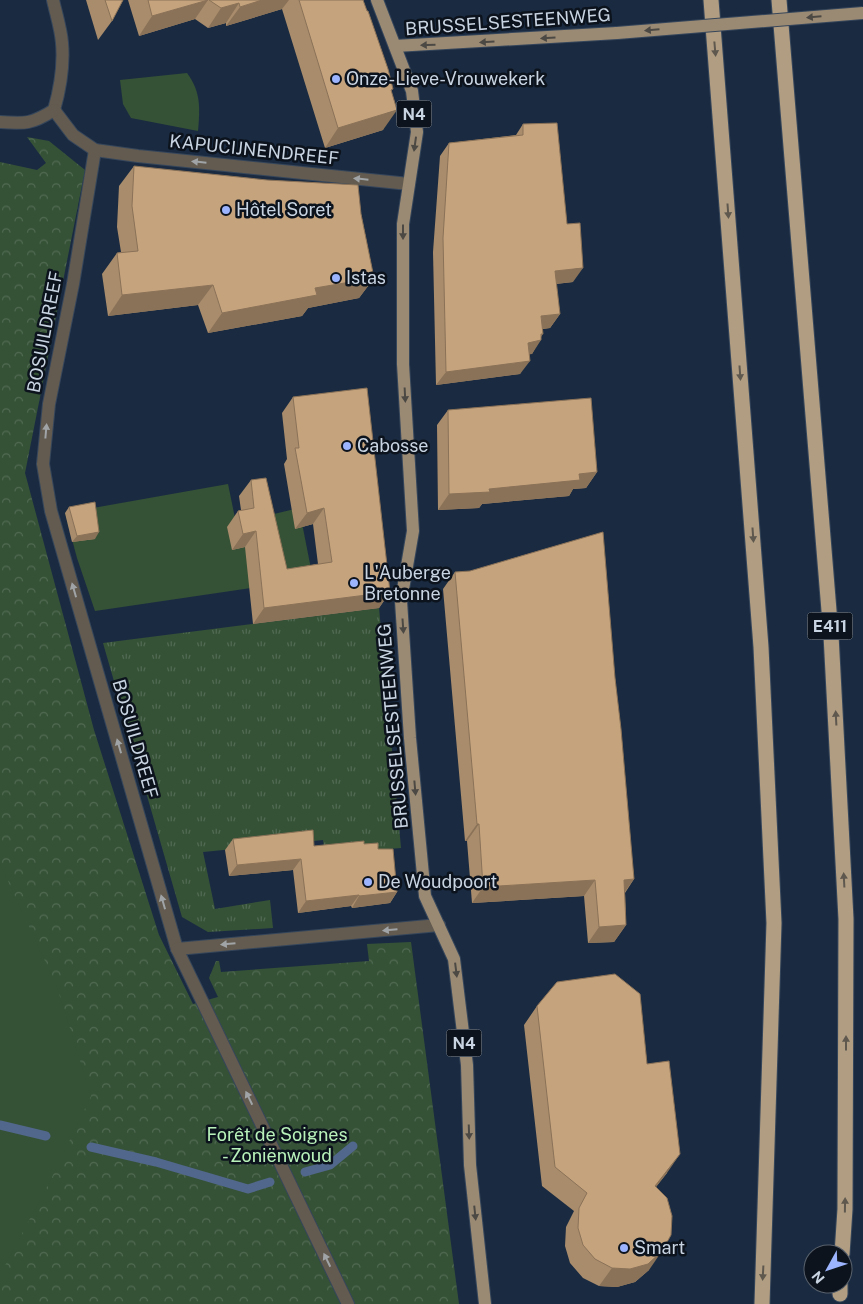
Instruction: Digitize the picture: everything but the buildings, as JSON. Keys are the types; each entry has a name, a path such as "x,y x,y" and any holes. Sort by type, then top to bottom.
{"highway":[{"path":"711,0 761,647 773,914 762,1304"},
{"name":"E411","path":"778,0 831,635 846,919 845,1209 843,1244"}],"main road":[{"name":"BRUSSELSESTEENWEG","path":"377,0 412,91 417,132 403,224 403,354 413,531 401,601 410,738 425,896 439,925"},
{"name":"BRUSSELSESTEENWEG","path":"395,46 617,33 863,13"},
{"name":"N4","path":"439,925 454,959 467,1065 470,1165 485,1304"}],"street":[{"path":"0,122 20,123 38,120 54,110 61,77 62,42 53,0"},
{"path":"54,110 72,135 95,150"},
{"name":"KAPUCIJNENDREEF","path":"95,150 409,184"},
{"name":"BOSUILDREEF","path":"95,150 49,404 43,464 51,511 177,949 348,1304"},
{"path":"177,949 439,925"}],"green space":[{"path":"187,73 192,80 197,94 198,131 131,118 123,104 120,80"},
{"name":"Forêt de Soignes - Zoniënwoud","path":"27,137 49,141 85,170 25,473 94,730 159,935 193,1004 218,997 209,978 216,961 219,961 221,972 369,961 367,944 411,942 459,1304 0,1304 0,162 37,170 46,163"},
{"path":"228,484 236,523 299,508 313,579 95,611 77,558 65,513"},
{"path":"379,608 401,848 325,854 323,840 203,852 215,909 270,900 273,928 208,932 182,917 103,643"},
{"path":"0,864 57,987 91,1096 52,1177 0,1275"}],"waterway":[{"path":"0,1125 46,1136"},
{"path":"305,1172 330,1165 353,1146"},
{"path":"91,1147 156,1162 248,1189 270,1182"}],"place":[{"name":"Onze-Lieve-Vrouwekerk","path":"336,79"},
{"name":"Hôtel Soret","path":"226,210"},
{"name":"Istas","path":"336,278"},
{"name":"Cabosse","path":"347,446"},
{"name":"L'Auberge Bretonne","path":"354,583"},
{"name":"De Woudpoort","path":"368,882"},
{"name":"Smart","path":"624,1248"}]}
